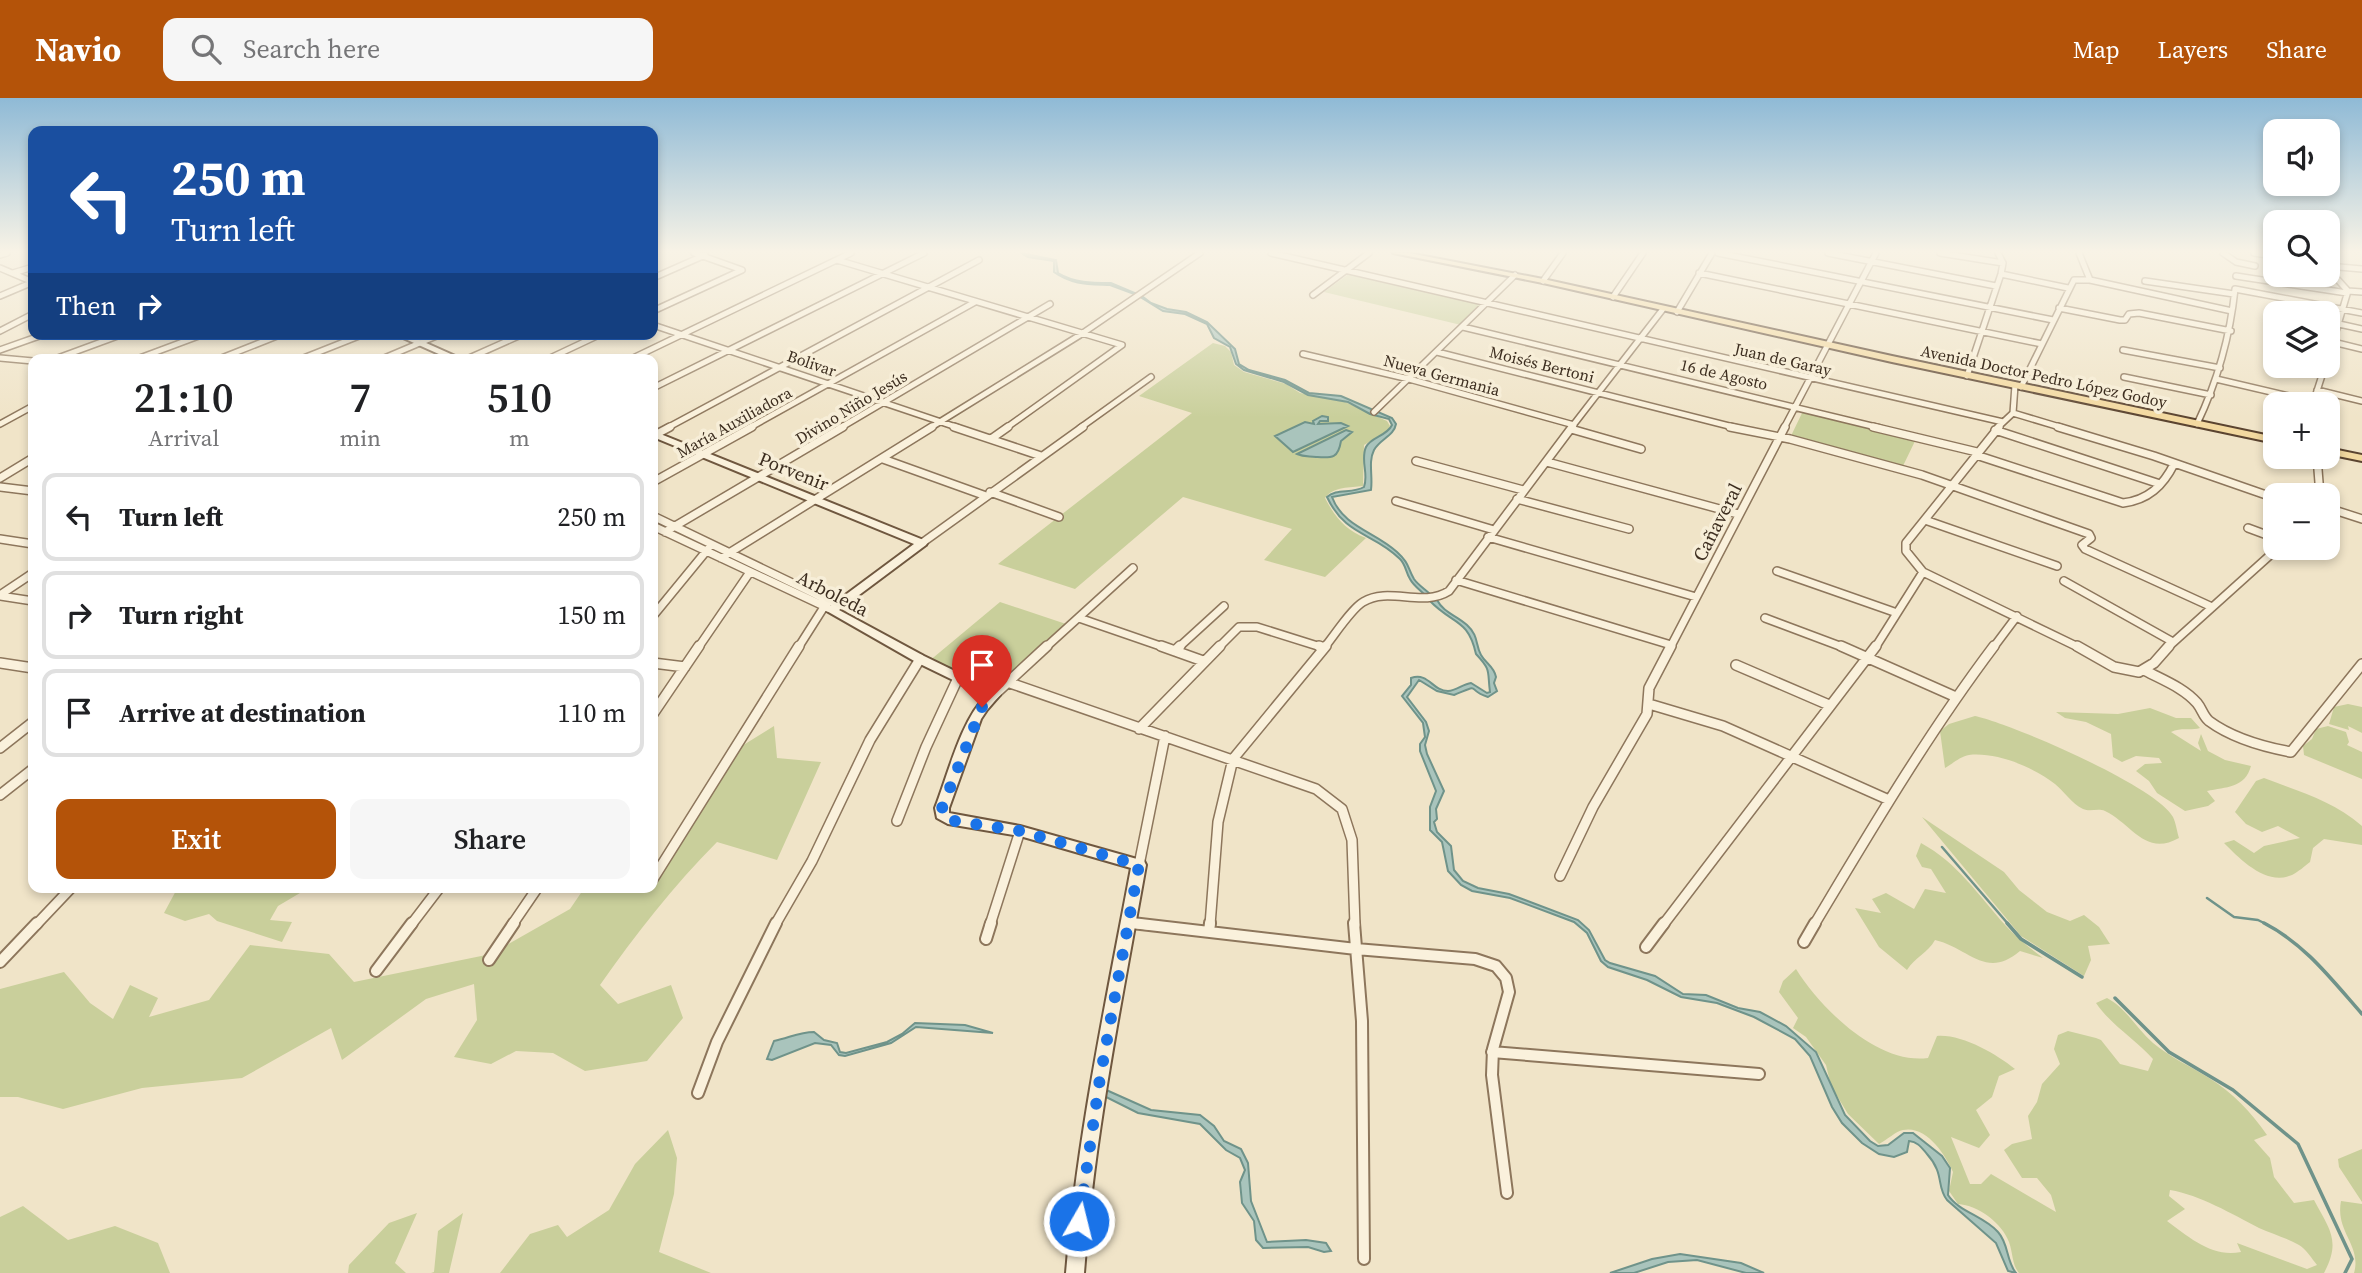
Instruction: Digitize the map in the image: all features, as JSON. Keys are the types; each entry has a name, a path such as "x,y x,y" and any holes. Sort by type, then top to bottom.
{"main road":[{"name":"Avenida Doctor Pedro López Godoy","path":"1658,308 2263,438"},
{"path":"2340,453 2362,458"}],"street":[{"path":"642,354 738,308"},
{"path":"658,386 814,308"},
{"path":"658,432 888,308"},
{"name":"María Auxiliadora","path":"658,479 965,308"},
{"path":"991,439 1122,345 995,308"},
{"name":"Divino Niño Jesús","path":"665,532 1043,308"},
{"path":"722,558 883,459 1117,308"},
{"path":"1374,412 1482,308"},
{"name":"Juan de Garay","path":"1508,308 2003,422"},
{"path":"1677,312 1679,308"},
{"name":"Cañaveral","path":"1560,876 1593,807 1647,714 1648,688 1848,308"},
{"path":"1869,308 2042,344"},
{"path":"1967,376 1989,308"},
{"path":"1993,308 2053,320"},
{"path":"2231,331 2139,313 2129,314 2125,320 2120,320 2059,308 2018,386 2013,413 1995,430 1906,543 1906,551 1923,572 2017,616 2123,671 2146,671 2173,685 2197,703 2213,723 2268,748 2291,752 2362,664"},
{"path":"2217,308 2232,311"},
{"path":"2197,424 2220,368 2231,331 2232,308"},
{"path":"2338,308 2362,313"},
{"path":"1209,932 1223,785 1233,759 1362,601 1383,596 1438,599 1449,591 1523,490 1663,309"},
{"path":"2340,321 2344,309"},
{"path":"0,331 28,317"},
{"path":"2340,324 2362,329"},
{"name":"Bolivar","path":"658,327 1041,456"},
{"name":"16 de Agosto","path":"1463,327 1796,406 1977,453 2123,503 2151,497 2160,484"},
{"path":"0,350 28,340"},
{"path":"69,354 107,340"},
{"path":"150,354 188,340"},
{"path":"232,354 267,340"},
{"path":"314,354 349,340"},
{"path":"413,340 446,354"},
{"path":"394,354 428,340"},
{"path":"478,354 510,340"},
{"path":"559,354 588,340"},
{"path":"2340,344 2362,349"},
{"path":"2123,350 2220,368"},
{"name":"Moisés Bertoni","path":"1437,352 1779,437 1954,485 2089,534 2091,538 2082,545 2085,549 2212,607"},
{"name":"Nueva Germania","path":"1303,354 1409,379 1641,449"},
{"path":"0,358 28,361"},
{"path":"658,871 831,607 1152,377"},
{"path":"2124,377 2211,395"},
{"path":"2321,378 2317,390 2362,401"},
{"path":"2216,379 2269,392"},
{"path":"0,424 28,409"},
{"path":"2013,413 2263,494"},
{"path":"1995,430 2160,484 2174,464"},
{"name":"Porvenir","path":"658,437 922,543"},
{"path":"883,459 1059,517"},
{"path":"0,478 28,461"},
{"path":"1416,461 1523,490"},
{"path":"1547,462 1738,514"},
{"path":"0,486 28,490"},
{"path":"1517,499 1629,529"},
{"path":"1395,501 1494,530"},
{"path":"2340,512 2362,519"},
{"name":"Arboleda","path":"658,518 722,558 831,607"},
{"path":"1925,520 2057,566"},
{"name":"Arboleda","path":"658,528 730,553 920,659 995,695"},
{"path":"2248,528 2263,534"},
{"path":"1488,537 1696,597"},
{"path":"0,539 28,543"},
{"path":"658,611 709,548"},
{"path":"2146,671 2265,560"},
{"path":"1133,568 982,707 942,808 948,820 1020,831 1139,865"},
{"path":"1777,571 1896,613"},
{"path":"658,707 750,572"},
{"path":"1646,947 1829,705 1869,657 1923,572"},
{"path":"0,596 28,576"},
{"path":"1456,580 1671,645"},
{"path":"2064,581 2174,642"},
{"path":"0,596 28,600"},
{"path":"1175,651 1224,606"},
{"path":"1804,942 1889,800 1956,696 2017,616"},
{"path":"1079,618 1203,662"},
{"path":"1765,618 1869,657 1956,696"},
{"path":"1139,729 1234,631 1244,625 1324,648"},
{"path":"698,1093 717,1042 774,926 812,861 870,740 920,659"},
{"path":"0,663 28,667"},
{"path":"658,664 685,667"},
{"path":"1736,665 1829,705"},
{"path":"897,821 926,747 958,678"},
{"path":"1010,683 1316,789 1342,809 1352,840 1362,1021 1364,1259"},
{"path":"1649,704 1723,726 1889,800"},
{"path":"0,748 28,726"},
{"path":"1075,1273 1079,1221 1100,1078 1165,736"},
{"path":"0,739 10,740"},
{"path":"0,795 28,773"},
{"path":"986,939 1020,831"},
{"path":"0,962 66,893"},
{"path":"376,971 435,893"},
{"path":"489,960 534,893"},
{"path":"1130,923 1356,949 1475,959 1488,962 1501,970 1507,981 1508,993 1492,1052 1493,1095 1507,1193"},
{"path":"1492,1052 1759,1074"}],"green space":[{"path":"1390,308 1479,308 1461,325"},
{"path":"1213,343 1225,346 1231,352 1234,365 1244,372 1286,384 1300,393 1345,402 1387,421 1390,426 1387,431 1364,445 1363,486 1338,489 1325,498 1341,522 1366,538 1325,577 1264,560 1292,529 1183,497 1075,589 998,564 1192,413 1139,396"},
{"path":"1803,411 1916,439 1902,468 1790,438"},
{"path":"1000,602 1069,625 996,691 928,662"},
{"path":"2348,704 2362,707 2362,733 2348,726 2349,730 2329,724 2334,707"},
{"path":"2150,708 2176,718 2191,718 2200,728 2171,732 2201,751 2198,743 2201,734 2208,751 2225,760 2251,766 2244,779 2228,787 2207,791 2215,801 2208,806 2185,811 2157,793 2149,781 2136,771 2145,764 2162,763 2159,758 2136,756 2122,762 2113,757 2111,734 2086,722 2065,718 2056,712 2118,714"},
{"path":"1975,716 2049,743 2140,789 2161,804 2173,817 2179,838 2157,844 2148,841 2105,811 2083,809 2046,778 2003,758 1969,755 1945,768 1940,731 1949,724"},
{"path":"774,726 777,758 821,762 777,860 717,842 656,911 600,985 618,1004 671,985 683,1018 647,1061 585,1071 553,1053 516,1051 491,1064 454,1057 477,1020 474,984 426,999 342,1060 331,1028 242,1078 142,1088 63,1109 18,1097 0,1097 0,989 64,972 90,1003 113,1019 130,985 158,998 149,1017 209,1000 250,945 329,954 354,982 491,954 570,909 581,893 658,893 658,864 724,757"},
{"path":"2328,726 2346,732 2349,742 2347,745 2362,752 2362,779 2304,755 2303,746 2312,739 2316,729"},
{"path":"2264,778 2315,798 2351,817 2362,826 2362,845 2324,839 2313,848 2310,862 2292,875 2273,877 2255,870 2224,843 2234,840 2254,853 2264,846 2300,838 2278,826 2262,832 2246,824 2235,812 2256,781"},
{"path":"1922,817 2004,872 2019,890 2047,912 2070,921 2084,915 2099,927 2110,944 2088,946 2091,960 2084,976 2021,936"},
{"path":"1921,843 1957,870 2010,930 2043,958 2020,951 1997,963 1987,962 1935,940 1907,970 1879,947 1855,908 1881,913 1872,899 1886,893 1914,909 1925,889 1946,893 1931,869 1922,867 1916,856"},
{"path":"175,893 300,893 278,906 270,920 292,922 282,942 217,921 209,914 185,921 164,913"},
{"path":"1796,969 1836,1017 1871,1043 1890,1053 1909,1058 1928,1058 1937,1036 1947,1036 1978,1046 2015,1069 1999,1076 1992,1097 1976,1110 1990,1135 1979,1148 1951,1137 1970,1184 1981,1184 1991,1174 2056,1212 2051,1195 2037,1178 2022,1178 2004,1150 2012,1144 2032,1139 2028,1116 2037,1102 2042,1084 2060,1064 2054,1049 2058,1035 2068,1031 2101,1040 2120,1064 2148,1071 2153,1059 2096,1003 2107,998 2120,1007 2153,1043 2218,1084 2255,1118 2267,1135 2254,1140 2270,1158 2274,1177 2294,1203 2314,1200 2329,1228 2333,1244 2324,1273 2019,1273 2009,1242 2001,1228 1981,1211 1958,1204 1949,1191 1953,1172 1934,1142 1911,1130 1900,1131 1879,1144 1848,1114 1831,1086 1826,1065 1806,1037 1793,1028 1798,1018 1779,992 1783,981","holes":["2170,1190 2181,1192 2294,1243 2304,1249 2317,1265 2307,1269 2237,1243 2241,1252 2220,1252 2201,1245 2167,1221 2185,1209 2169,1196"]},
{"path":"668,1130 677,1158 674,1194 659,1252 711,1273 500,1273 530,1234 558,1225 567,1237 609,1210 635,1164"},
{"path":"2362,1149 2362,1202 2339,1167 2338,1159"},
{"path":"2341,1201 2362,1204 2362,1273 2354,1273 2354,1254 2342,1221"},
{"path":"23,1206 68,1240 115,1226 158,1243 170,1273 0,1273 0,1217"},
{"path":"417,1213 395,1263 406,1273 348,1273 349,1265 389,1223"},
{"path":"463,1213 449,1273 431,1273 434,1272 438,1231"}],"water":[{"path":"1158,308 1186,312 1207,322 1235,349 1239,364 1249,370 1285,380 1309,393 1341,396 1392,418 1396,424 1395,428 1372,455 1371,490 1332,497 1337,507 1352,522 1389,545 1401,556 1416,581 1430,594 1425,595 1415,585 1402,561 1390,550 1343,520 1327,497 1364,487 1364,452 1371,441 1390,429 1392,425 1389,419 1370,414 1348,402 1308,395 1284,382 1244,370 1236,364 1230,347 1214,338 1207,324 1185,314"},
{"path":"1322,416 1328,417 1328,421 1320,421 1318,424 1341,423 1348,426 1293,452 1275,436 1305,422 1314,424 1313,421"},
{"path":"1346,430 1352,432 1341,441 1333,456 1297,454"},
{"path":"1437,600 1443,608 1471,629 1481,655 1494,670 1496,677 1494,683 1497,691 1488,697 1473,688 1454,695 1437,691 1419,680 1407,697 1426,722 1429,731 1425,745 1427,754 1444,791 1434,822 1437,832 1451,846 1454,870 1463,881 1478,888 1509,894 1578,920 1589,930 1605,960 1610,963 1655,976 1683,994 1706,995 1738,1008 1760,1012 1786,1026 1816,1052 1845,1115 1870,1141 1878,1146 1888,1145 1904,1133 1913,1133 1942,1156 1950,1168 1948,1195 1958,1206 1998,1232 2016,1273 2008,1271 1996,1243 1947,1200 1933,1161 1919,1145 1909,1141 1907,1152 1894,1157 1879,1154 1862,1143 1842,1123 1832,1107 1810,1056 1795,1039 1754,1017 1717,1003 1681,997 1647,980 1608,967 1601,961 1587,933 1574,922 1510,898 1472,891 1461,885 1448,871 1442,842 1430,830 1430,807 1436,791 1420,751 1420,744 1425,737 1423,723 1402,696 1411,685 1411,678 1417,677 1426,679 1443,690 1451,691 1471,683 1487,693 1490,692 1487,668 1476,654 1469,634 1430,601"},
{"path":"915,1023 965,1025 993,1033 916,1027 891,1043 845,1056 839,1055 831,1045 815,1043 772,1060 767,1059 774,1041 799,1034 814,1032 824,1040 837,1043 840,1052 846,1053 887,1042"},
{"path":"1104,1089 1151,1110 1200,1115 1214,1126 1224,1141 1241,1149 1248,1163 1251,1201 1267,1242 1306,1240 1326,1243 1331,1251 1324,1252 1308,1247 1263,1248 1256,1240 1254,1221 1242,1203 1240,1182 1245,1170 1240,1158 1226,1150 1200,1124 1138,1113 1102,1095"},
{"path":"1680,1254 1741,1263 1764,1273 1746,1273 1697,1260 1668,1262 1634,1273 1610,1273 1652,1259"}],"waterway":[{"path":"1942,847 2009,925"},
{"path":"2207,898 2234,917 2264,923"},
{"path":"2007,923 2021,939 2082,977"},
{"path":"2264,923 2268,925"},
{"path":"2264,923 2305,952 2362,1014"},
{"path":"2115,998 2169,1052 2233,1090 2298,1144 2352,1259 2345,1273"}],"route":[{"path":"982,707 942,808 948,820 1020,831 1139,865 1100,1078 1079,1221"}]}
